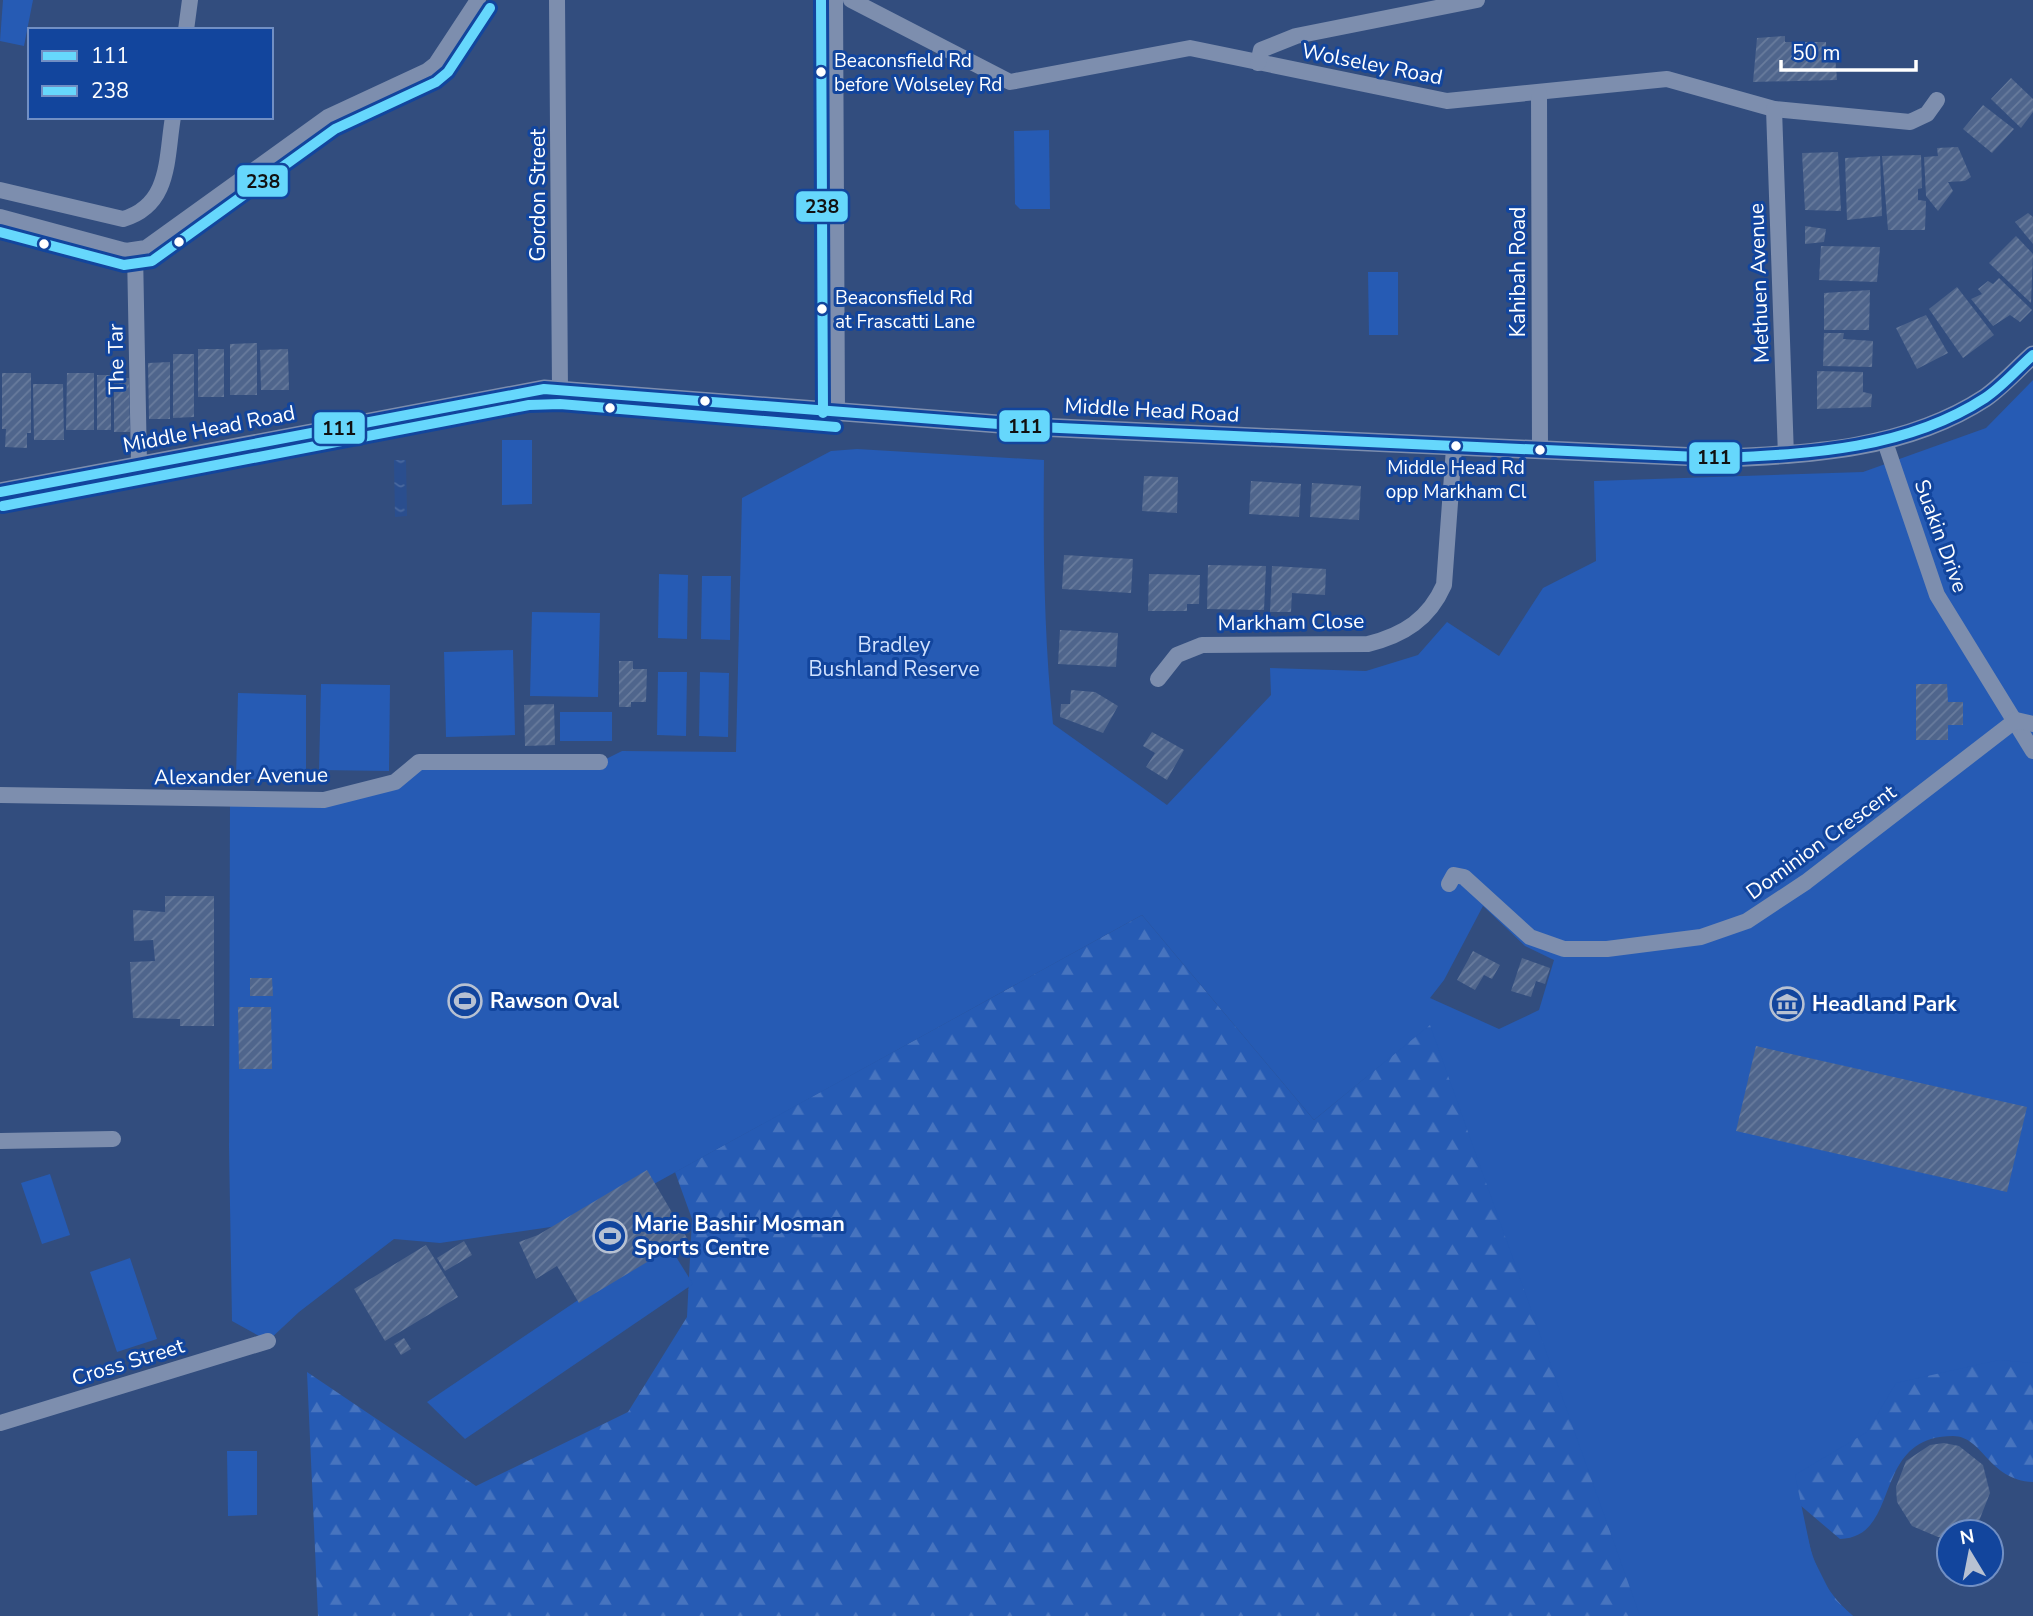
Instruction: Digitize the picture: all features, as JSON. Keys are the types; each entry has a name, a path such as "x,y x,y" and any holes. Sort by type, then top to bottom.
{"street":[{"path":"186,28 190,0"},
{"path":"0,217 135,252 176,228 328,117 427,71 436,64 478,0"},
{"name":"Gordon Street","path":"557,0 560,390"},
{"path":"835,0 837,412"},
{"name":"Wolseley Road","path":"851,0 1010,82 1190,48 1447,101 1667,79 1774,109 1910,122 1927,114 1937,100"},
{"path":"1258,63 1261,50 1296,36 1477,0"},
{"name":"Kahibah Road","path":"1539,93 1540,451"},
{"name":"Methuen Avenue","path":"1774,109 1786,456"},
{"path":"0,190 123,219 135,215 145,210 161,190 173,119"},
{"name":"The Tar","path":"135,252 139,465"},
{"name":"Middle Head Road","path":"0,492 527,391 560,390 1038,428 1720,458 1786,456 1829,452 1937,423 1986,397 2033,355"},
{"name":"Suakin Drive","path":"1884,439 1937,595 2033,751"},
{"name":"Markham Close","path":"1158,679 1177,655 1202,645 1368,644 1395,637 1416,623 1436,603 1444,584 1454,448"},
{"path":"2015,720 2033,724"},
{"name":"Dominion Crescent","path":"1449,884 1454,875 1464,877 1530,937 1564,949 1607,949 1701,937 1747,921 1806,882 2015,720"},
{"name":"Alexander Avenue","path":"0,795 324,800 395,782 419,762 600,762"},
{"path":"0,1141 113,1139"},
{"name":"Cross Street","path":"0,1423 268,1341"}],"green space":[{"path":"3,0 33,0 24,46 0,41"},
{"path":"1049,130 1050,209 1020,209 1015,204 1014,131"},
{"path":"1368,272 1398,272 1398,335 1369,335"},
{"name":"Headland Park","path":"2033,380 2033,1363 1999,1360 1896,1383 1867,1432 1795,1475 1812,1556 1833,1598 1853,1616 1640,1616 1430,1025 1314,1120 1142,915 585,1222 440,1243 394,1239 299,1312 268,1341 232,1321 229,1148 230,800 324,800 395,782 419,762 600,762 622,751 736,752 742,498 831,451 857,449 1044,460 1045,592 1053,724 1167,805 1271,695 1270,668 1366,671 1418,655 1447,622 1499,656 1543,588 1596,561 1594,481 1863,472 1986,428","holes":["1483,906 1525,946 1554,960 1539,1010 1499,1029 1430,998 1444,980"]},
{"path":"502,440 532,440 532,504 502,505"},
{"path":"659,574 688,575 687,639 658,638"},
{"path":"702,576 731,576 730,640 701,639"},
{"path":"532,612 600,613 598,697 530,696"},
{"path":"513,650 515,735 446,737 444,652"},
{"path":"658,672 687,672 686,736 657,735"},
{"path":"700,672 729,673 728,737 699,736"},
{"path":"321,684 390,685 389,771 319,770"},
{"path":"238,693 306,695 306,780 236,779"},
{"path":"560,712 612,712 612,741 560,741"},
{"path":"1142,915 1314,1120 1430,1024 1493,1033 2033,938 2033,1482 2006,1474 1972,1443 1953,1436 1927,1440 1909,1452 1897,1468 1873,1522 1860,1534 1840,1539 1800,1505 1822,1579 1840,1604 1853,1616 318,1616 307,1372 476,1486 628,1412 687,1317 692,1219 675,1172"},
{"path":"50,1174 70,1235 42,1244 21,1183"},
{"path":"668,1244 693,1284 465,1439 427,1402 587,1294"},
{"path":"130,1258 157,1339 117,1352 90,1272"},
{"path":"227,1451 257,1451 257,1515 228,1516"}],"water":[{"path":"394,460 406,460 407,516 395,517"}],"building":[{"path":"1785,36 1785,42 1826,42 1826,56 1835,56 1837,80 1753,82 1757,38"},
{"path":"2011,78 2033,99 2033,112 2021,128 1991,99"},
{"path":"1983,105 2014,129 1992,153 1963,129"},
{"path":"1958,147 1971,177 1965,181 1948,182 1953,191 1938,211 1926,196 1924,157 1938,156 1937,148"},
{"path":"1838,152 1841,211 1805,210 1802,153"},
{"path":"1921,155 1922,188 1918,189 1918,200 1926,201 1925,230 1888,230 1882,156"},
{"path":"1880,156 1882,216 1847,220 1845,158"},
{"path":"2028,213 2033,217 2033,244 2015,222"},
{"path":"1805,226 1826,229 1824,242 1805,244"},
{"path":"2016,236 2033,254 2031,303 1989,263"},
{"path":"1821,246 1880,247 1877,282 1819,280"},
{"path":"1999,278 2032,310 2020,322 2010,315 1993,326 1971,299 1982,294 1978,289 1988,281 1993,284"},
{"path":"1957,287 1994,335 1963,358 1929,309"},
{"path":"1870,290 1869,330 1824,330 1824,293"},
{"path":"1926,315 1948,353 1917,369 1896,328"},
{"path":"1824,333 1844,333 1843,339 1873,341 1872,367 1823,366"},
{"path":"257,343 257,395 230,395 230,344"},
{"path":"198,349 224,349 224,397 198,397"},
{"path":"288,349 289,390 261,390 260,350"},
{"path":"173,354 194,354 194,417 173,418"},
{"path":"170,362 170,419 149,419 148,363"},
{"path":"1817,371 1863,372 1863,392 1872,394 1871,407 1817,409"},
{"path":"2,373 31,373 31,433 27,433 27,448 5,447 6,429 2,429"},
{"path":"67,373 94,373 94,430 66,430"},
{"path":"97,375 111,375 111,430 97,430"},
{"path":"114,378 129,378 130,432 114,432"},
{"path":"33,384 63,384 64,440 34,440"},
{"path":"1144,476 1178,477 1177,513 1142,511"},
{"path":"1251,481 1301,484 1299,517 1249,514"},
{"path":"1312,483 1361,486 1359,520 1310,517"},
{"path":"1064,555 1133,559 1131,593 1062,589"},
{"path":"1208,565 1266,566 1264,610 1207,609"},
{"path":"1272,566 1326,569 1325,595 1292,593 1291,612 1270,612"},
{"path":"1149,574 1200,575 1199,604 1187,604 1187,611 1148,611"},
{"path":"1060,630 1118,633 1116,667 1058,664"},
{"path":"619,661 633,661 633,669 647,669 646,702 631,702 631,707 619,707"},
{"path":"1916,684 1947,684 1948,702 1963,702 1963,725 1948,725 1948,740 1916,740"},
{"path":"1071,690 1095,692 1118,706 1103,733 1060,717 1061,704 1070,704"},
{"path":"554,704 555,745 525,746 524,705"},
{"path":"1152,732 1184,750 1167,780 1146,767 1155,753 1143,746"},
{"path":"165,896 214,896 214,1026 180,1026 180,1019 133,1018 130,962 155,961 153,940 134,941 133,910 165,912"},
{"path":"1473,951 1500,965 1492,979 1484,975 1475,990 1457,980"},
{"path":"1522,958 1550,968 1545,984 1536,981 1531,997 1511,991"},
{"path":"250,978 272,978 273,996 250,996"},
{"path":"238,1007 271,1007 272,1069 239,1069"},
{"path":"1756,1046 2027,1107 2007,1192 1736,1131"},
{"name":"Marie Bashir Mosman Sports Centre","path":"647,1170 687,1238 579,1303 557,1266 536,1279 519,1242 538,1235"},
{"path":"464,1241 472,1255 445,1271 437,1258"},
{"path":"426,1245 458,1297 385,1341 354,1289"},
{"path":"404,1338 411,1349 401,1355 394,1344"},
{"path":"1944,1443 1959,1446 1983,1465 1990,1493 1980,1518 1935,1518 1935,1536 1912,1526 1897,1502 1896,1487 1906,1461 1930,1445"}],"transit line":[{"name":"238","path":"821,0 823,413"},
{"name":"238","path":"0,232 124,265 152,261 335,129 436,82 448,72 490,8"},
{"name":"111","path":"0,492 544,389 1038,427 1720,458 1788,454 1857,446 1923,428 1955,415 1985,398 2033,355"},
{"name":"238","path":"3,506 529,405 560,404 836,427"}],"place":[{"name":"Beaconsfield Rd before Wolseley Rd","path":"821,72"},
{"name":"Beaconsfield Rd at Frascatti Lane","path":"822,309"},
{"name":"Middle Head Rd opp Markham Cl","path":"1456,446"},
{"name":"Rawson Oval","path":"465,1001"},
{"name":"Headland Park","path":"1787,1004"},
{"name":"Marie Bashir Mosman Sports Centre","path":"610,1236"}],"park label":[{"name":"Bradley Bushland Reserve","path":"894,657"}]}
